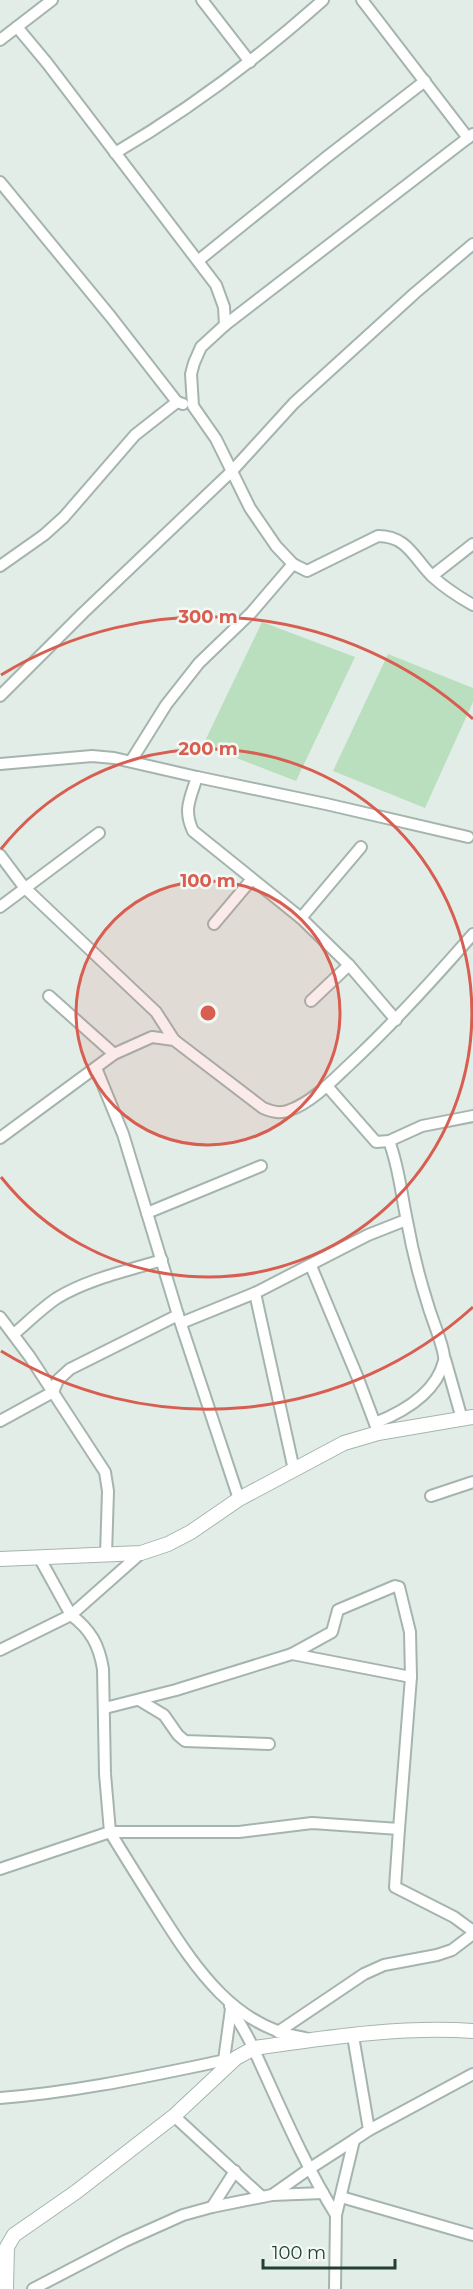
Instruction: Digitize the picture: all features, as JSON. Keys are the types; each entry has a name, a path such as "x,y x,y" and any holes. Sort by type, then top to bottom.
{"street":[{"path":"0,40 52,0"},
{"path":"202,0 250,62"},
{"path":"115,153 161,126 250,62 323,0"},
{"path":"363,0 470,136 225,325 201,347 191,374 192,406 216,439 250,508 276,546 293,564 308,571 378,536 388,536 400,540 432,576 473,605"},
{"path":"17,27 199,260 221,295 225,325"},
{"path":"199,260 425,81"},
{"path":"0,182 111,316 177,402 192,406"},
{"path":"0,696 232,471 264,433 318,380 473,244"},
{"path":"0,566 64,517 135,435 177,402"},
{"path":"432,576 473,544"},
{"path":"131,761 166,705 199,663 251,613 293,564"},
{"path":"0,764 92,756 131,761 471,838 473,826"},
{"path":"197,777 186,810 193,831 301,918 349,965 396,1020"},
{"path":"0,907 99,833"},
{"path":"301,918 361,847"},
{"path":"0,855 24,888 156,1012 174,1040 263,1108 272,1112 289,1111 327,1086 396,1020 473,934"},
{"path":"214,924 252,879"},
{"path":"311,1000 349,965"},
{"path":"49,996 114,1054"},
{"path":"2,1134 114,1054 152,1037 174,1040"},
{"path":"96,1068 123,1134 239,1499"},
{"path":"327,1086 376,1142 389,1141 422,1126 473,1116"},
{"path":"376,1428 467,1418 421,1283 406,1220 397,1163 389,1141"},
{"path":"147,1213 261,1166"},
{"path":"0,1421 53,1392 58,1380 70,1369 180,1319 255,1293 368,1235 406,1220"},
{"path":"14,1334 45,1307 67,1292 93,1281 162,1260"},
{"path":"311,1266 376,1428"},
{"path":"255,1293 294,1470"},
{"path":"0,1317 14,1334 105,1472 108,1491 106,1555"},
{"path":"0,1559 141,1553 168,1544 191,1532 239,1499 376,1428 396,1415 421,1397 439,1373 445,1359"},
{"path":"431,1496 473,1482"},
{"path":"0,1650 71,1615 141,1553"},
{"path":"39,1557 71,1615 90,1631 100,1654 105,1687 105,1774 110,1832 186,1953 229,2005 254,2049 277,2104 309,2169 336,2215"},
{"path":"105,1708 292,1654 332,1632 338,1610 395,1586 399,1587 410,1632 411,1677 395,1887 454,1917 473,1933 452,1950 384,1965 364,1974 278,2032"},
{"path":"292,1654 411,1677"},
{"path":"139,1700 164,1714 178,1736 185,1741 269,1744"},
{"path":"0,1869 110,1832 239,1832 312,1823 399,1829"},
{"path":"229,2005 256,2023 278,2032 326,2040"},
{"path":"6,2289 7,2247 14,2235 76,2192 174,2116 230,2059 229,2005"},
{"path":"0,2098 134,2079 230,2059 254,2049 353,2036 441,2030 473,2031"},
{"path":"353,2036 369,2130"},
{"path":"267,2196 369,2130 473,2074"},
{"path":"174,2116 235,2171 267,2196"},
{"path":"334,2289 336,2215 354,2140"},
{"path":"212,2207 235,2171"},
{"path":"33,2289 125,2241 183,2215 267,2196 323,2193"},
{"path":"341,2197 473,2235"}],"green space":[{"path":"262,622 355,657 296,781 203,745"},
{"path":"388,654 473,688 473,702 425,808 333,771"}]}
